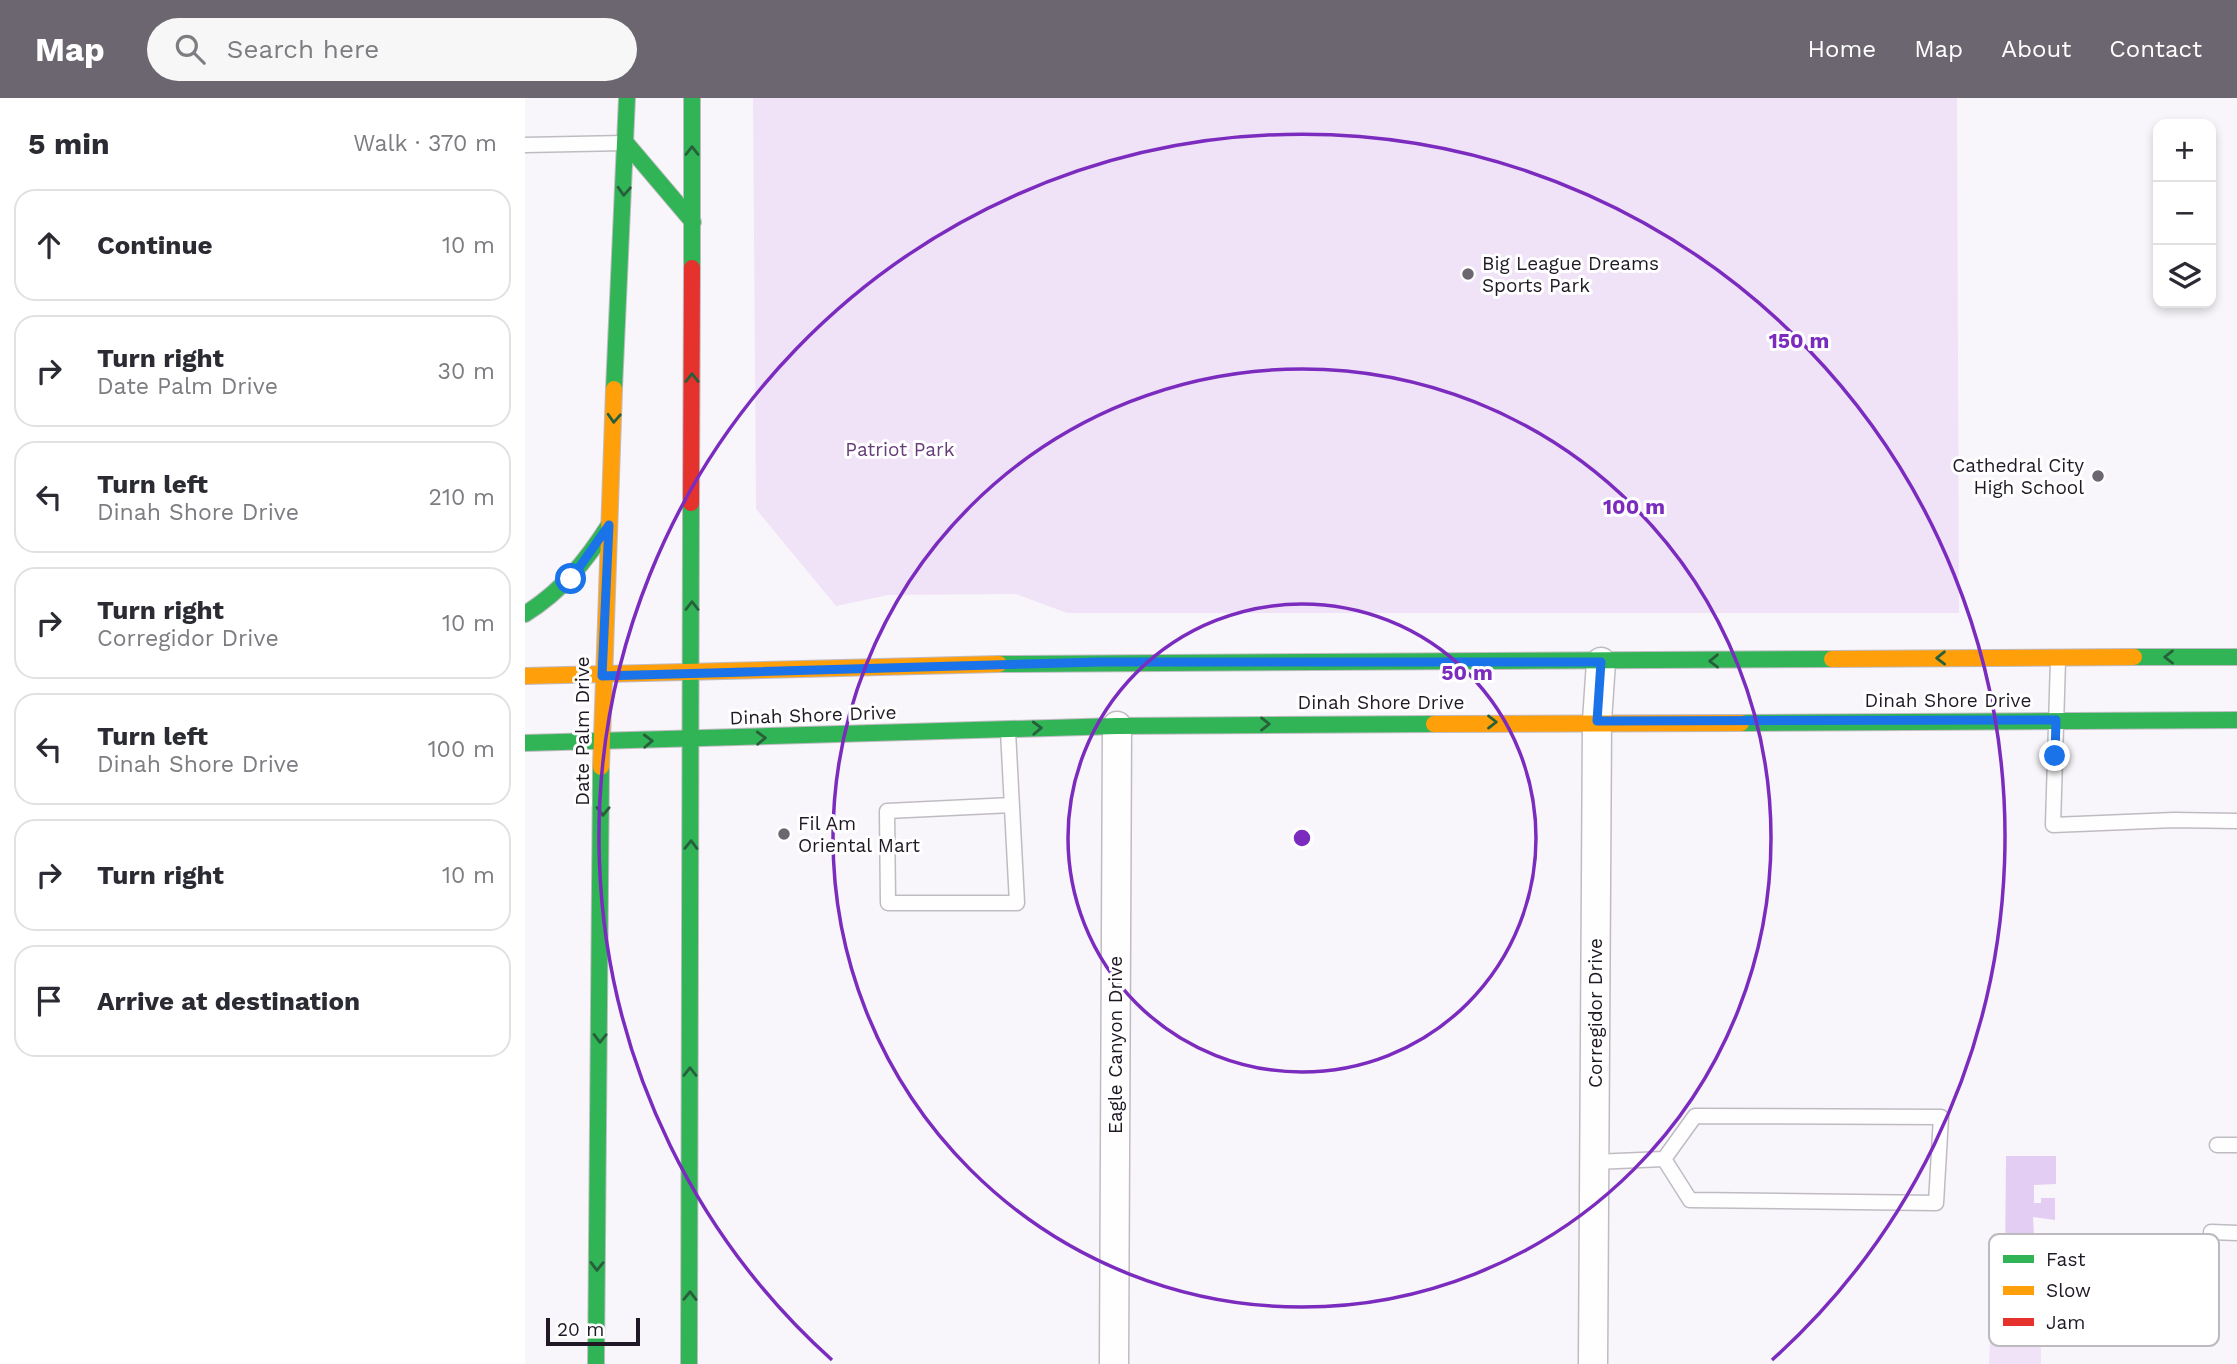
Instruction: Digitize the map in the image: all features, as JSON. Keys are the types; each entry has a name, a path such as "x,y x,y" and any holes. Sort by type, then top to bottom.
{"main road":[{"name":"Date Palm Drive","path":"596,1364 604,743 602,676 627,98"},
{"path":"689,1364 692,98"},
{"path":"626,143 692,222"},
{"path":"525,614 552,598 571,579 609,525"},
{"name":"Dinah Shore Drive","path":"525,676 1100,662 1601,662 2237,657"},
{"name":"Dinah Shore Drive","path":"525,743 604,743 1117,726 1597,721 2237,720"}],"street":[{"name":"Corregidor Drive","path":"1593,1364 1597,721 1601,662"},
{"name":"Eagle Canyon Drive","path":"1114,1364 1117,726"}],"lane":[{"path":"525,145 626,143"},
{"path":"2058,657 2053,825 2174,820 2237,821"},
{"path":"1008,729 1012,805 1017,903 888,903 887,811 1012,805"},
{"path":"1695,1116 1941,1116 1936,1203 1690,1200 1664,1159 1695,1116"},
{"path":"2217,1145 2237,1145"},
{"path":"1594,1162 1664,1159"},
{"path":"2211,1233 2237,1233"}],"green space":[{"name":"Big League Dreams Sports Park","path":"753,98 1957,98 1959,613 1067,613 1016,594 888,595 836,606 756,509"},
{"path":"1990,1346 2041,1346 2041,1364 1989,1364"}],"shaded area":[{"path":"2006,1156 2056,1156 2056,1184 2034,1185 2034,1203 2041,1203 2041,1198 2055,1198 2055,1220 2033,1217 2034,1234 2005,1234"}],"traffic: fast":[{"path":"614,389 627,98"},
{"path":"692,98 692,268"},
{"path":"626,143 693,222"},
{"path":"689,1364 691,503"},
{"path":"525,614 551,595 572,574 609,525"},
{"path":"2134,657 2237,657"},
{"path":"999,664 1832,659"},
{"path":"1741,723 2237,720"},
{"path":"525,743 1117,726 1434,724"},
{"path":"596,1364 601,767"}],"traffic: slow":[{"path":"601,767 614,389"},
{"path":"1832,659 2134,657"},
{"path":"525,676 999,664"},
{"path":"1434,724 1741,723"}],"traffic: jam":[{"path":"691,503 692,268"}],"place":[{"name":"Big League Dreams Sports Park","path":"1468,274"},
{"name":"Cathedral City High School","path":"2098,476"},
{"name":"Fil Am Oriental Mart","path":"784,834"}],"route":[{"path":"571,579 609,525 602,676 1100,662 1601,662 1597,721 2056,720 2055,756"}],"park label":[{"name":"Patriot Park","path":"900,449"}]}
